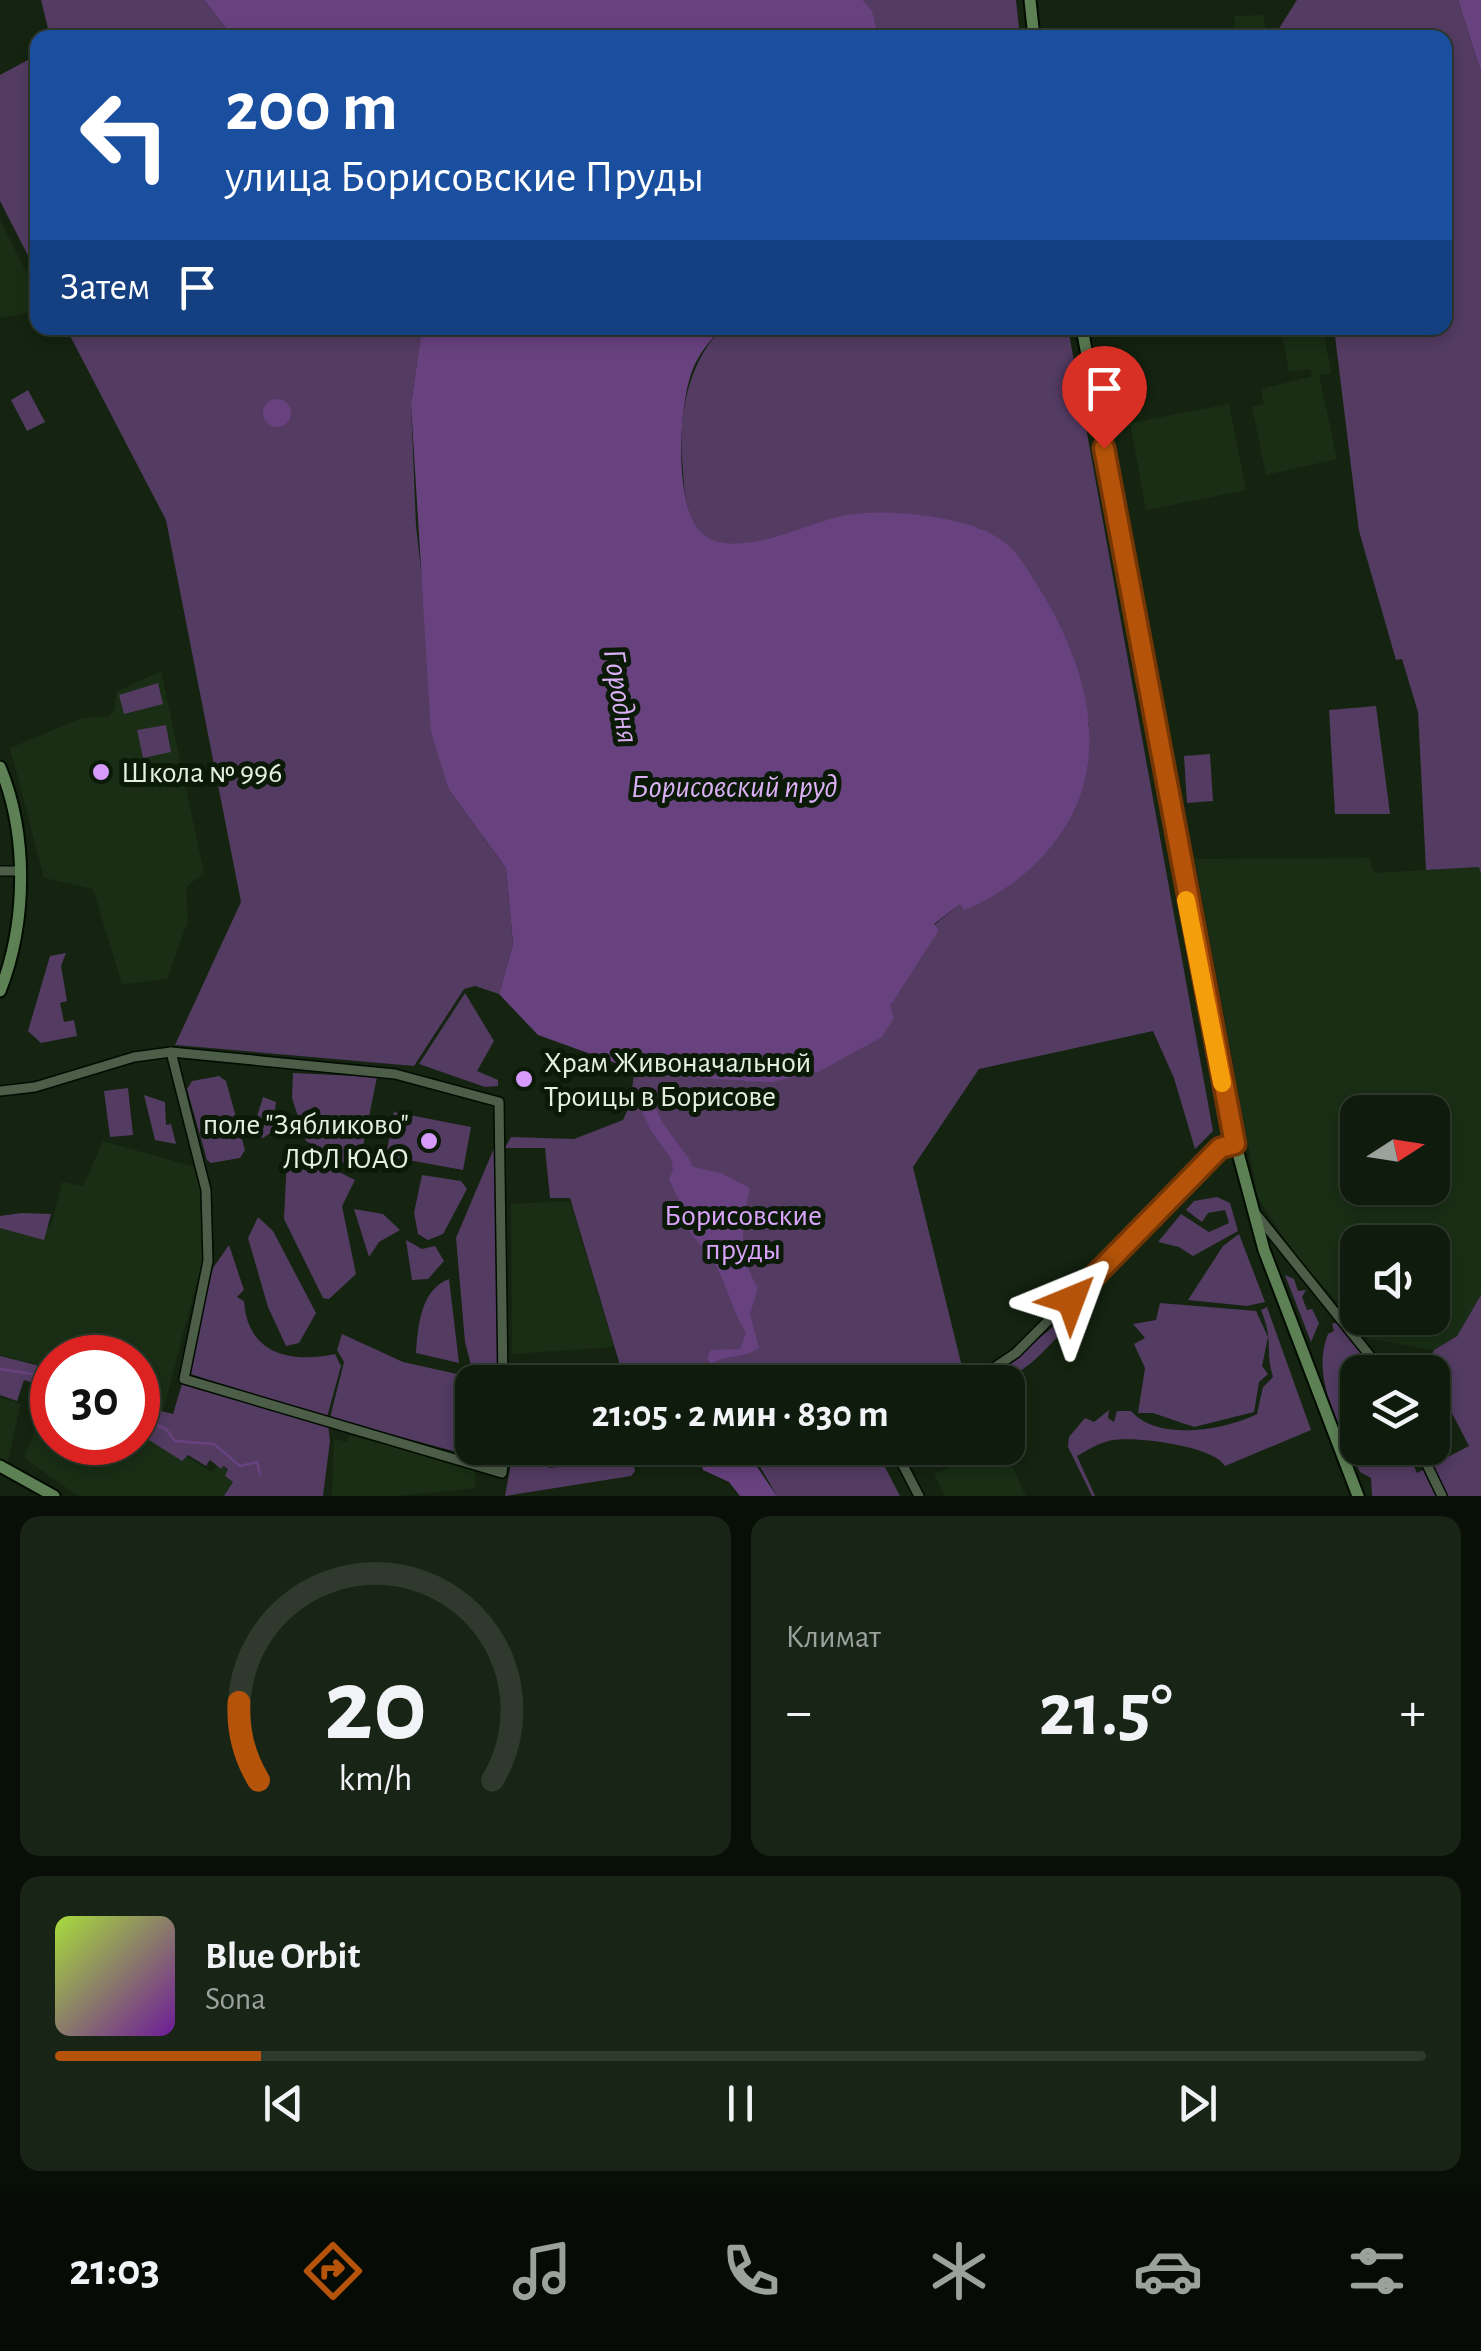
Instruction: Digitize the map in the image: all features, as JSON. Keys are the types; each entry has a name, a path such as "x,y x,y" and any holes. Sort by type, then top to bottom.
{"main road":[{"path":"1030,0 1033,30"},
{"path":"1083,335 1235,1144 1270,1269 1358,1496"},
{"path":"0,767 18,834 19,871 17,924 0,990"},
{"path":"0,1466 54,1496"}],"street":[{"path":"0,871 19,871"},
{"path":"0,1091 35,1088 134,1057 171,1052 395,1074 500,1102 503,1365"},
{"path":"171,1052 206,1190 208,1261 184,1379 455,1458"},
{"path":"998,1365 1016,1353 1220,1148 1235,1144"},
{"path":"1251,1207 1369,1355"},
{"path":"1264,1250 1272,1248 1293,1264"},
{"path":"1270,1269 1293,1264"},
{"path":"478,1465 502,1472 503,1465"},
{"path":"903,1465 919,1496"},
{"path":"1428,1465 1442,1496"}],"shaded area":[{"path":"1263,15 1266,30 1235,30 1234,16"},
{"path":"0,220 30,279 30,312 0,318"},
{"path":"1282,335 1324,335 1331,373 1319,375 1337,459 1266,475 1252,407 1264,404 1261,389 1313,376 1309,369 1289,372"},
{"path":"1229,404 1246,490 1146,510 1130,423"},
{"name":"Школа № 996","path":"161,671 204,873 186,887 188,921 167,979 122,984 93,889 44,878 10,748 82,718 109,716 115,709 116,692"},
{"path":"1369,858 1374,873 1479,867 1481,1295 1457,1336 1434,1350 1369,1339 1366,1335 1450,1335 1450,1225 1340,1225 1340,1306 1291,1249 1258,1198 1195,859"},
{"path":"103,1141 195,1167 201,1191 203,1259 163,1411 160,1335 30,1335 30,1362 0,1355 0,1220 51,1227 62,1182 83,1186"},
{"path":"570,1201 614,1347 512,1354 511,1204"},
{"path":"0,1397 20,1404 8,1462 0,1459"},
{"path":"349,1435 475,1468 475,1488 398,1496 332,1496 334,1439 347,1442"},
{"path":"160,1440 212,1472 219,1464 243,1479 232,1496 78,1496 34,1465 160,1465"},
{"path":"956,1465 1012,1465 1026,1496 945,1496 934,1474"}],"green space":[{"path":"41,0 204,0 228,30 48,30"},
{"path":"863,0 1016,0 1019,30 877,30 872,12"},
{"path":"1297,0 1458,0 1481,72 1481,874 1479,867 1426,870 1418,712 1402,659 1396,660 1359,531 1335,335 1452,335 1452,30 1278,30"},
{"path":"30,59 30,259 0,201 0,75"},
{"path":"70,335 421,335 411,404 416,526 449,790 506,868 513,944 499,994 475,986 464,989 414,1066 175,1045 241,902 166,520"},
{"name":"Борисовские пруды","path":"716,335 1069,335 1213,1131 1195,1149 1174,1078 1153,1031 979,1069 913,1167 962,1365 620,1365 570,1198 550,1198 545,1148 505,1148 511,1137 574,1139 623,1120 631,1102 634,1070 746,1081 794,1076 890,1006 934,925 961,903 1089,725 1072,653 981,529 885,513 836,518 742,544 725,544 701,532 687,502 682,421 689,387 702,355"},
{"path":"28,390 45,422 27,431 11,400"},
{"path":"158,683 163,704 124,714 119,695"},
{"path":"1376,706 1390,814 1335,814 1329,710"},
{"path":"166,725 171,752 143,758 137,730"},
{"path":"1210,754 1213,801 1187,803 1184,756"},
{"path":"66,953 61,966 67,1001 60,1003 64,1022 74,1020 77,1036 41,1043 28,1031 50,956"},
{"path":"465,993 494,1041 477,1071 498,1080 498,1086 485,1087 419,1064"},
{"path":"293,1073 377,1077 358,1171 306,1141 292,1098"},
{"path":"219,1076 226,1081 245,1150 240,1158 211,1163 187,1089 192,1081"},
{"path":"128,1088 133,1135 110,1137 104,1091"},
{"path":"144,1095 165,1102 166,1125 171,1124 176,1144 155,1140"},
{"path":"263,1097 276,1102 272,1132 263,1138 252,1132"},
{"name":"поле \"Зябликово\" ЛФЛ ЮАО","path":"394,1112 471,1127 463,1170 386,1156"},
{"path":"497,1141 498,1363 471,1365 465,1342 456,1238"},
{"path":"298,1151 355,1180 342,1206 356,1274 329,1299 323,1298 284,1219 287,1156"},
{"path":"422,1175 461,1181 467,1189 443,1234 428,1240 418,1234 414,1213"},
{"path":"1217,1197 1230,1203 1238,1231 1193,1256 1179,1247 1158,1242 1181,1214 1209,1232 1229,1223 1225,1210 1208,1213 1202,1222 1186,1210 1194,1201"},
{"path":"354,1209 383,1214 400,1230 379,1242 369,1257"},
{"path":"51,1214 44,1240 0,1228 0,1216"},
{"path":"258,1217 273,1231 316,1313 299,1343 286,1346 268,1307 248,1238"},
{"path":"1239,1234 1265,1302 1247,1306 1188,1300 1223,1246"},
{"path":"406,1240 422,1249 435,1246 444,1261 428,1279 412,1280"},
{"path":"229,1245 244,1290 237,1297 244,1301 253,1333 262,1343 287,1355 335,1354 341,1366 327,1417 187,1373 213,1268"},
{"path":"1285,1275 1294,1279 1298,1291 1306,1290 1302,1297 1307,1310 1312,1309 1319,1323 1311,1342"},
{"path":"449,1279 459,1363 416,1353 426,1300 439,1284"},
{"path":"1481,1295 1481,1496 1372,1496 1371,1478 1360,1472 1357,1465 1413,1465 1417,1473 1432,1465 1450,1465 1450,1456 1469,1446 1450,1409 1450,1355 1432,1355 1457,1336"},
{"path":"1160,1303 1256,1311 1268,1337 1262,1366 1268,1374 1259,1382 1254,1412 1194,1427 1153,1413 1138,1413 1145,1368 1134,1344 1145,1338 1133,1324 1156,1320"},
{"path":"1267,1307 1311,1430 1225,1466 1206,1453 1174,1444 1108,1441 1077,1456 1092,1496 1068,1447 1069,1437 1085,1418 1094,1422 1109,1410 1108,1418 1114,1422 1117,1411 1131,1411 1158,1427 1192,1430 1228,1425 1257,1414 1263,1387 1273,1377 1261,1310"},
{"path":"1073,1310 1075,1318 1036,1359 1025,1367 1007,1365"},
{"path":"1338,1322 1340,1335 1348,1335 1364,1355 1340,1355 1340,1428 1325,1385 1323,1351 1328,1334 1334,1331 1332,1324"},
{"path":"342,1334 403,1362 455,1374 455,1451 330,1418 344,1362 337,1350"},
{"path":"0,1356 30,1364 30,1382 24,1380 17,1401 0,1395"},
{"path":"182,1384 328,1424 330,1441 323,1496 224,1496 233,1482 225,1476 228,1469 221,1469 210,1460 206,1466 188,1455 182,1461 160,1447 160,1411 173,1414"},
{"path":"511,1465 634,1465 635,1471 631,1476 505,1496"},
{"path":"759,1465 884,1465 900,1496 777,1496"}],"water":[{"path":"204,0 863,0 872,11 877,30 228,30"},
{"path":"1458,0 1481,0 1481,72"},
{"name":"Борисовский пруд","path":"421,335 716,335 695,365 682,431 686,501 702,533 716,541 752,542 847,515 884,512 962,523 994,535 1012,549 1053,612 1076,665 1088,720 1086,776 1068,822 1031,868 982,902 964,910 960,904 934,924 939,930 890,1006 894,1018 882,1037 818,1072 772,1082 646,1074 538,1035 499,994 513,944 506,868 449,790 431,732 411,404"},
{"path":"277,399 287,403 291,413 287,423 277,427 267,423 263,413 267,403"},
{"path":"678,1147 693,1167 721,1173 750,1188 743,1239 747,1263 758,1288 750,1314 759,1348 711,1364 707,1358 711,1350 740,1349 746,1333 715,1264 677,1213 681,1205 669,1179 673,1170 671,1157"},
{"path":"702,1465 756,1465 777,1496 740,1496 729,1482 703,1470"}],"waterway":[{"name":"Городня","path":"643,1098 657,1127 684,1164"},
{"path":"0,1369 30,1374"},
{"path":"160,1426 175,1441 214,1444 240,1466 257,1462 260,1474"}],"slow traffic":[{"path":"1186,900 1222,1083"}],"place":[{"name":"Школа № 996","path":"101,772"},
{"name":"Храм Живоначальной Троицы в Борисове","path":"524,1079"},
{"name":"поле \"Зябликово\" ЛФЛ ЮАО","path":"429,1141"}],"route":[{"path":"1071,1300 1220,1148 1235,1144 1179,864 1104,448"}]}
